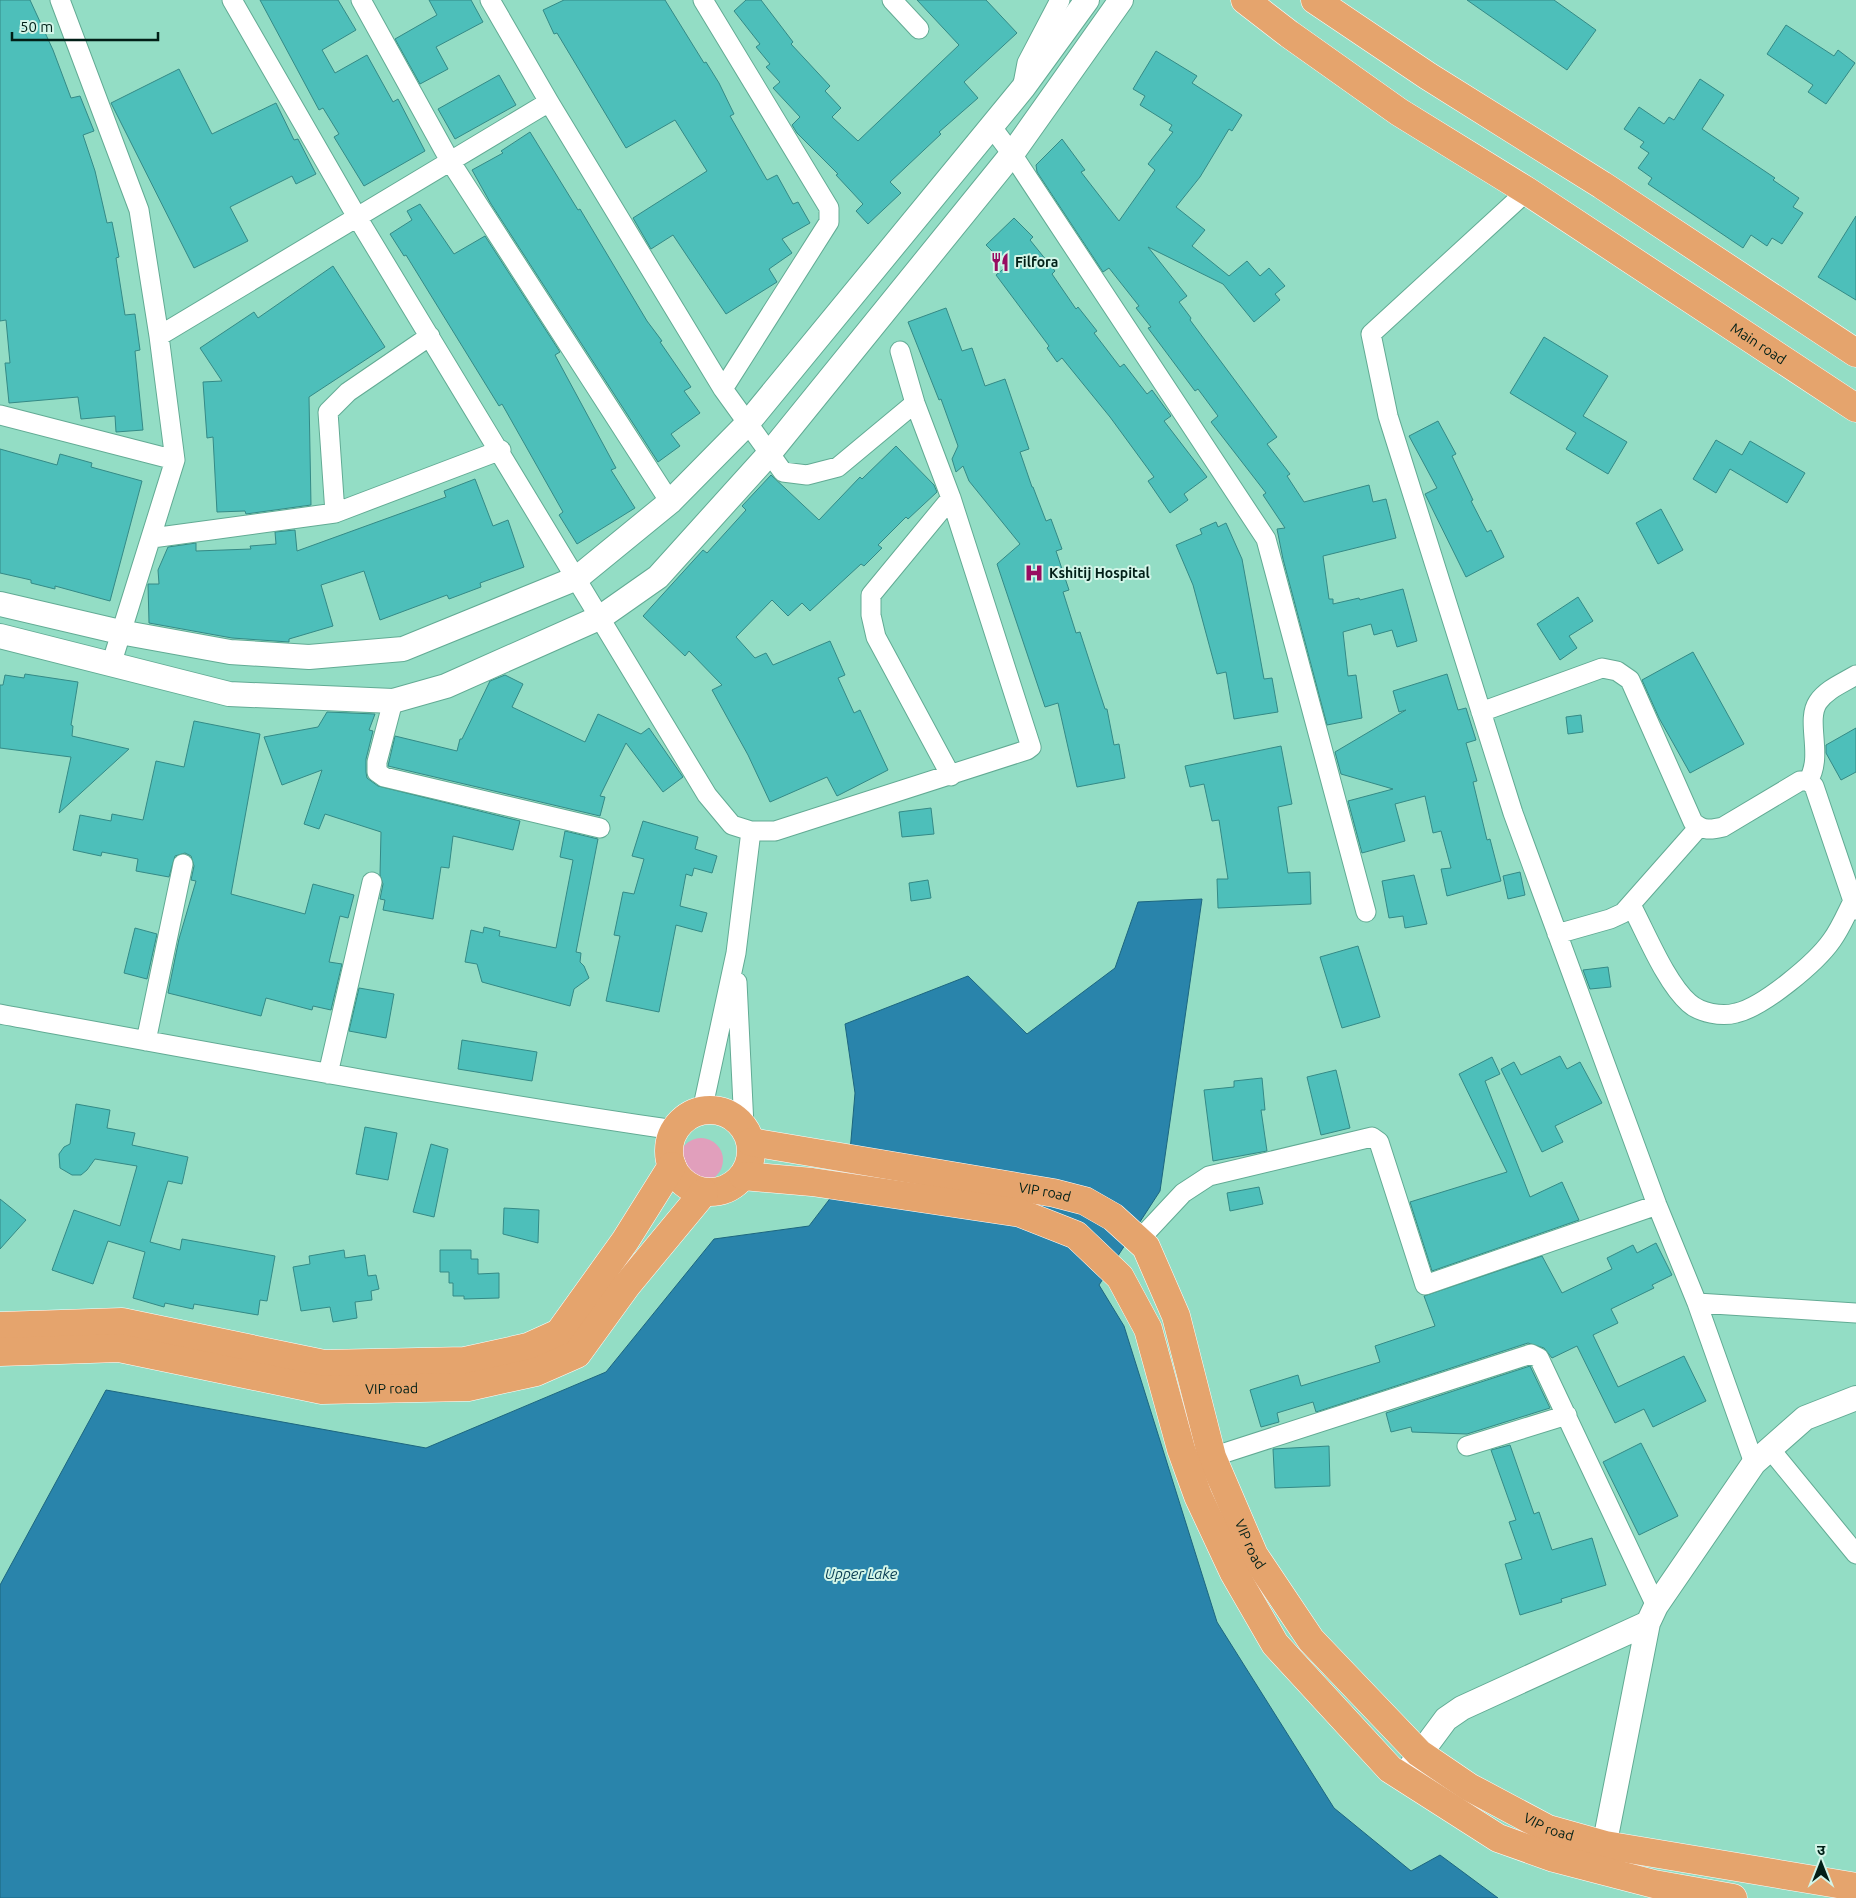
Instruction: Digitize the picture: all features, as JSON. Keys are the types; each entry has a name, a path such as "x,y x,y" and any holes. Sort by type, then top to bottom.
{"main road":[{"name":"Main road","path":"1245,0 1289,34 1399,112 1528,191 1856,408"},
{"path":"1315,0 1428,76 1602,185 1856,353"},
{"name":"VIP road","path":"702,1111 714,1110 731,1115 747,1134 817,1154 1054,1193 1085,1202 1113,1217 1146,1247 1176,1316 1212,1457 1254,1555 1311,1640 1419,1753 1469,1788 1654,1884 1733,1898"},
{"path":"702,1111 691,1114 675,1130 669,1148 672,1166 684,1183 704,1192 726,1188 743,1176 751,1160 747,1134"},
{"name":"VIP road","path":"0,1326 122,1322 324,1364 465,1361 528,1347 560,1333 625,1241 672,1166"},
{"name":"VIP road","path":"743,1176 812,1182 1020,1214 1076,1235 1120,1276 1148,1329 1181,1449 1198,1496 1234,1573 1275,1644 1390,1769 1402,1777 1498,1838 1554,1858 1602,1857 1856,1887"},
{"name":"VIP road","path":"0,1352 119,1348 322,1390 468,1387 536,1372 576,1354 627,1285 704,1192"}],"street":[{"path":"60,0 139,210 159,336 175,460 111,665"},
{"path":"232,0 357,217 501,450 706,795 732,824 751,831 775,831 951,776 1027,750 1031,746 951,498 915,403 900,352"},
{"path":"361,0 450,160 670,502"},
{"path":"490,0 549,102 723,389 783,472 807,475 838,467 915,403"},
{"path":"703,0 829,208 830,215 829,222 723,389"},
{"path":"892,0 919,29"},
{"path":"1023,88 1022,80 1027,63 1060,0"},
{"path":"0,604 120,632 240,653 309,657 403,648 577,578 670,502 747,424 1023,88 1087,0"},
{"path":"0,636 229,694 393,701 446,686 601,618 658,577 769,454 1012,154 1121,0"},
{"path":"159,336 549,102"},
{"path":"992,126 1266,539 1366,912"},
{"path":"1528,191 1370,334 1388,416 1512,813 1657,1205 1697,1303 1762,1456 1856,1554"},
{"path":"335,513 328,412 348,392 430,336"},
{"path":"0,415 175,460"},
{"path":"152,538 335,513 501,450"},
{"path":"951,498 871,595 871,615 876,637 951,776"},
{"path":"1481,712 1602,668 1618,671 1630,680 1693,822 1699,827 1710,830 1723,827 1800,780 1808,781 1814,786 1854,907 1832,940 1808,966 1764,1000 1736,1014 1703,1011 1690,1004 1676,990 1631,905"},
{"path":"1808,781 1814,771 1816,762 1814,712 1817,702 1828,692 1856,675"},
{"path":"393,701 377,762 377,772 384,777 600,828"},
{"path":"1557,934 1610,919 1623,912 1699,827"},
{"path":"702,1111 736,953 751,831"},
{"path":"146,1041 183,864"},
{"path":"328,1074 372,882"},
{"path":"736,953 747,1134"},
{"path":"0,1014 328,1074 562,1114 675,1130"},
{"path":"1137,1238 1183,1193 1209,1176 1372,1137 1379,1142 1425,1285 1657,1205"},
{"path":"1697,1303 1856,1313"},
{"path":"1212,1457 1531,1354 1538,1358 1567,1415 1652,1614"},
{"path":"1602,1857 1652,1614 1762,1456 1805,1418 1856,1398"},
{"path":"1467,1446 1567,1415"},
{"path":"1402,1777 1446,1719 1462,1708 1652,1614"}],"shaded area":[{"path":"697,1138 705,1138 717,1144 723,1160 717,1176 705,1182 697,1182 685,1176 679,1164 679,1156 685,1144"}],"water":[{"name":"Upper Lake","path":"1202,899 1160,1191 1099,1285 1124,1326 1217,1622 1334,1808 1411,1871 1440,1855 1498,1898 0,1898 0,1585 106,1390 426,1448 606,1372 714,1239 809,1226 848,1175 855,1093 845,1024 968,976 1027,1034 1115,968 1138,902"}],"building":[{"path":"0,0 30,0 53,50 71,98 80,96 94,131 83,135 95,171 107,223 112,222 119,257 116,258 125,315 135,314 140,350 135,351 143,430 116,432 115,416 81,419 78,397 9,403 5,363 10,363 6,320 0,321"},
{"path":"260,0 338,0 356,30 322,50 335,73 367,55 393,102 398,99 425,151 364,186 334,137 339,134 323,108 319,110"},
{"path":"429,0 471,0 483,22 436,47 448,69 420,84 395,39 437,15"},
{"path":"564,0 665,0 704,63 706,62 719,83 734,114 730,116 767,180 777,175 793,204 798,202 810,223 782,239 792,253 769,269 777,282 726,314 673,235 651,249 633,218 707,171 675,120 626,148 557,33 554,34 543,10"},
{"path":"746,0 761,0 793,42 791,44 830,86 825,91 841,108 832,117 858,141 959,45 917,0 986,0 1017,33 964,82 978,98 939,132 941,134 890,182 901,193 868,224 856,211 863,204 836,175 838,174 797,133 792,125 800,117 773,88 780,82 766,67 770,64 756,47 760,44 734,11"},
{"path":"1467,0 1554,0 1596,30 1567,70"},
{"path":"1786,25 1834,56 1838,50 1855,63 1826,104 1808,92 1813,85 1767,54"},
{"path":"1156,51 1197,76 1192,83 1242,115 1232,131 1229,129 1200,177 1176,207 1205,230 1192,246 1229,276 1247,261 1260,276 1269,268 1285,286 1275,294 1280,300 1254,322 1223,284 1148,247 1187,296 1179,302 1191,318 1190,320 1277,437 1267,444 1290,474 1287,476 1304,502 1369,485 1373,502 1386,499 1396,538 1323,556 1329,599 1333,599 1333,604 1359,598 1360,600 1403,589 1417,641 1397,647 1392,630 1374,635 1371,624 1343,632 1348,676 1356,675 1362,718 1327,725 1283,559 1277,529 1285,528 1263,495 1266,493 1211,422 1218,416 1198,389 1195,391 1148,328 1151,327 1136,308 1139,306 1109,268 1103,272 1037,172 1036,165 1062,139 1085,170 1081,172 1119,221 1155,170 1148,164 1173,132 1169,130 1172,125 1140,105 1145,96 1133,89"},
{"path":"179,69 212,134 276,103 294,140 298,139 316,174 296,184 292,176 230,207 248,241 194,268 111,103"},
{"path":"499,75 516,105 455,139 438,109"},
{"path":"1700,79 1724,95 1702,129 1775,178 1773,180 1799,198 1793,207 1803,213 1782,244 1772,238 1767,246 1751,235 1743,248 1648,184 1652,178 1638,168 1649,153 1640,147 1644,142 1624,129 1639,107 1664,124 1669,117 1674,120"},
{"path":"530,132 578,210 580,209 647,321 662,341 660,342 691,387 684,391 700,413 671,434 680,446 658,462 491,204 472,170 503,153 501,151"},
{"path":"420,204 454,254 485,236 560,352 555,355 616,468 611,470 635,508 577,544 559,515 563,512 502,404 499,406 406,255 404,256 390,234 412,220 407,211"},
{"path":"1856,216 1856,300 1818,277"},
{"path":"1014,218 1033,237 1030,240 1055,271 1052,274 1076,309 1078,307 1097,331 1094,333 1120,367 1124,364 1147,394 1152,390 1171,416 1164,421 1207,477 1184,494 1188,500 1170,513 1148,481 1154,477 1110,417 1062,358 1057,362 1047,348 1049,346 996,275 1007,266 986,245"},
{"path":"333,266 385,347 309,397 311,505 246,514 245,511 217,512 213,437 207,438 203,382 222,381 200,348 254,312 258,318"},
{"path":"946,308 962,351 972,348 985,386 1005,379 1029,449 1020,452 1046,521 1051,519 1062,549 1056,551 1069,590 1063,592 1076,633 1080,632 1105,709 1107,709 1114,745 1119,744 1125,778 1077,787 1058,703 1045,707 997,564 1020,544 969,481 963,466 956,472 952,459 958,446 941,399 939,400 908,322"},
{"path":"1544,337 1608,376 1583,416 1627,442 1608,474 1566,449 1576,433 1510,393"},
{"path":"1438,421 1456,454 1452,456 1473,500 1471,501 1487,532 1491,530 1504,557 1466,577 1425,494 1437,488 1409,436"},
{"path":"1716,440 1742,455 1750,441 1805,473 1787,503 1730,469 1716,493 1693,479"},
{"path":"896,446 934,485 937,492 908,519 906,517 878,545 882,548 864,566 861,564 810,611 802,603 788,616 772,600 736,637 755,658 766,653 773,665 830,641 845,675 838,678 854,713 860,710 888,770 837,796 827,777 770,802 748,755 712,690 722,685 689,651 685,656 643,616 703,550 707,553 746,510 742,506 771,475 819,520 860,477 862,479"},
{"path":"0,449 57,465 60,454 92,463 91,467 142,481 110,601 55,586 55,589 31,583 31,580 0,573"},
{"path":"475,479 493,526 508,520 524,567 480,583 481,587 449,599 447,595 380,620 364,571 321,585 333,626 289,639 289,642 232,638 149,623 148,584 159,584 158,570 168,547 196,543 196,551 251,549 250,546 276,544 275,532 295,530 297,551 446,497 444,491"},
{"path":"1661,509 1683,550 1658,564 1636,523"},
{"path":"1216,522 1218,527 1226,523 1242,559 1264,679 1272,678 1278,712 1234,719 1226,672 1217,674 1193,585 1176,545 1202,534 1200,529"},
{"path":"1578,597 1593,621 1569,636 1577,648 1560,660 1537,624"},
{"path":"1693,652 1744,744 1690,773 1659,718 1642,680"},
{"path":"25,674 78,682 71,725 73,726 72,736 129,749 59,813 71,757 0,748 0,685 3,685 5,675 24,678"},
{"path":"1447,674 1458,710 1466,708 1476,740 1466,743 1477,781 1473,782 1487,840 1490,839 1501,881 1447,896 1441,869 1451,868 1441,831 1433,833 1425,796 1395,804 1405,841 1362,853 1348,801 1393,789 1341,774 1335,752 1406,710 1399,712 1393,691"},
{"path":"505,675 523,684 512,707 585,742 598,714 641,734 649,728 683,777 663,792 626,743 600,796 605,797 600,816 388,766 395,736 457,751 460,739 462,739 490,681"},
{"path":"327,712 375,714 369,730 373,731 366,759 366,772 367,778 378,786 520,821 513,850 453,836 449,868 441,867 433,919 383,910 385,900 380,899 383,884 380,875 381,832 325,814 319,829 304,824 322,770 282,785 264,737 318,727"},
{"path":"1581,715 1583,732 1568,734 1566,717"},
{"path":"194,721 260,734 231,894 305,914 313,884 354,895 348,918 340,916 329,962 342,964 331,1010 313,1006 312,1010 266,998 261,1016 168,993 179,939 196,881 191,880 194,866 191,856 185,853 175,856 169,877 136,871 138,859 102,852 101,856 73,850 80,815 111,821 112,814 143,820 156,761 184,767"},
{"path":"1856,728 1856,772 1841,780 1826,753 1826,745"},
{"path":"1281,746 1292,804 1278,807 1288,873 1310,872 1311,904 1218,908 1217,879 1228,879 1219,820 1212,821 1204,784 1190,787 1185,766"},
{"path":"931,808 934,834 902,837 899,812"},
{"path":"643,821 698,837 695,849 717,856 712,873 694,868 692,876 686,874 680,906 707,913 702,932 676,925 659,1012 606,1001 620,936 614,935 623,892 634,894 644,859 632,856"},
{"path":"565,831 598,839 576,952 581,953 580,962 584,966 589,978 574,989 570,1006 482,982 477,964 465,962 471,930 483,933 484,927 500,931 499,936 556,948 573,860 560,857"},
{"path":"1520,872 1525,895 1508,899 1503,876"},
{"path":"1414,875 1427,924 1405,928 1403,916 1389,918 1382,881"},
{"path":"928,880 931,898 911,901 909,883"},
{"path":"135,928 157,934 147,979 124,973"},
{"path":"1358,946 1380,1017 1342,1028 1320,957"},
{"path":"1608,967 1611,987 1590,989 1583,970"},
{"path":"359,988 394,994 386,1038 349,1031"},
{"path":"462,1040 537,1052 532,1081 458,1069"},
{"path":"1560,1056 1567,1069 1580,1062 1602,1103 1555,1126 1563,1142 1542,1152 1501,1069 1514,1062 1521,1075"},
{"path":"1492,1057 1500,1074 1485,1081 1530,1197 1562,1182 1579,1220 1432,1271 1410,1202 1507,1172 1459,1074"},
{"path":"1336,1070 1350,1128 1321,1135 1307,1077"},
{"path":"1262,1078 1265,1110 1261,1110 1267,1151 1213,1161 1204,1090 1234,1087 1234,1081"},
{"path":"76,1104 110,1110 107,1128 135,1133 132,1145 188,1157 182,1184 168,1181 150,1242 180,1250 182,1239 275,1256 267,1301 260,1300 258,1315 194,1304 193,1309 165,1303 164,1307 133,1298 145,1252 108,1241 93,1284 52,1270 74,1210 120,1226 137,1166 95,1159 81,1175 72,1175 60,1168 59,1154 64,1147 70,1144"},
{"path":"365,1127 397,1133 388,1180 356,1174"},
{"path":"431,1144 448,1149 434,1217 413,1212"},
{"path":"1259,1187 1263,1204 1230,1211 1227,1193"},
{"path":"0,1199 26,1220 0,1249"},
{"path":"504,1208 539,1210 538,1243 503,1234"},
{"path":"1656,1243 1672,1275 1652,1285 1654,1288 1611,1309 1618,1323 1593,1335 1618,1387 1684,1356 1706,1401 1653,1427 1644,1409 1615,1423 1577,1346 1552,1358 1544,1348 1528,1343 1316,1412 1313,1402 1277,1413 1279,1422 1261,1427 1250,1390 1298,1375 1301,1386 1380,1362 1375,1346 1435,1326 1424,1296 1542,1256 1562,1293 1612,1269 1607,1258 1633,1245 1637,1253"},
{"path":"344,1250 345,1258 365,1255 368,1276 376,1275 379,1289 371,1291 372,1300 355,1302 357,1318 333,1322 330,1307 301,1311 293,1267 310,1264 309,1256"},
{"path":"440,1250 471,1250 471,1259 478,1259 478,1274 499,1273 499,1298 464,1299 464,1296 453,1296 453,1283 449,1283 449,1272 440,1272"},
{"path":"1530,1366 1550,1408 1467,1434 1412,1432 1411,1427 1391,1432 1386,1413"},
{"path":"1641,1443 1678,1516 1639,1535 1603,1462"},
{"path":"1510,1445 1534,1514 1539,1512 1552,1550 1592,1538 1606,1585 1561,1599 1562,1602 1520,1615 1505,1564 1522,1559 1509,1522 1516,1520 1491,1450"},
{"path":"1329,1446 1330,1486 1275,1488 1273,1449"}],"place":[{"name":"Filfora","path":"1000,262"},
{"name":"Kshitij Hospital","path":"1034,573"}]}
